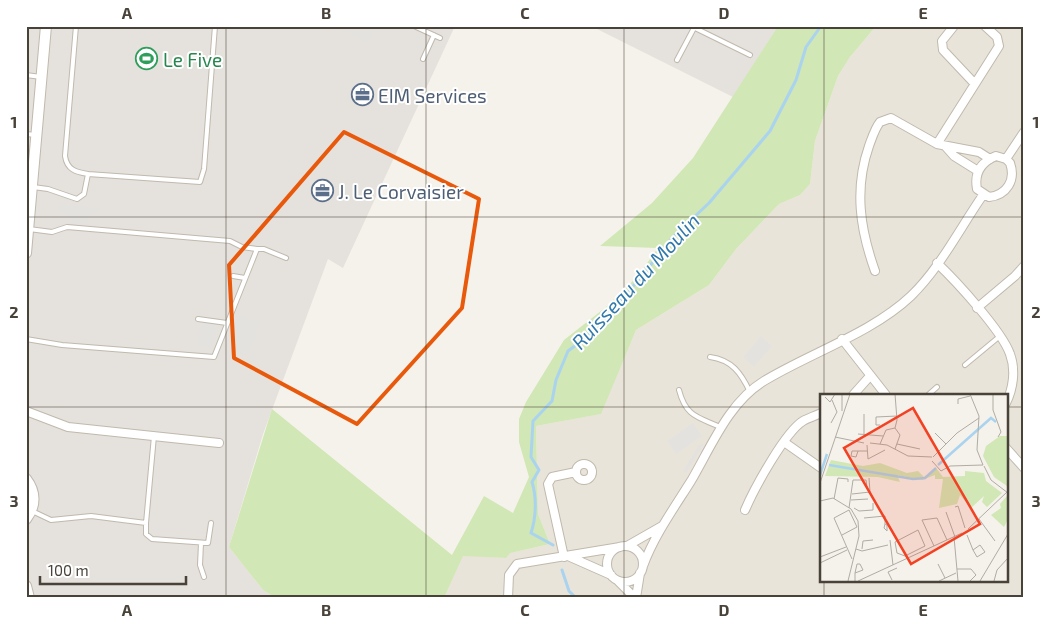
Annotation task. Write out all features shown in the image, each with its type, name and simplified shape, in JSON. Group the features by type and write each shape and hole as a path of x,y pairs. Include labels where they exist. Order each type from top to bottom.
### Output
{"street":[{"path":"26,253 31,135 42,77 46,26"},
{"path":"954,26 942,41 943,50 975,84"},
{"path":"937,144 999,46 997,37 985,26"},
{"path":"875,271 862,233 859,205 864,163 877,125 884,119 892,118 937,144 965,148 990,158"},
{"path":"1006,158 1024,132"},
{"path":"946,146 954,156 978,170"},
{"path":"996,156 1006,158 1010,163 1013,173 1009,186 996,196 989,197 983,195 977,189 978,170 990,158 996,156"},
{"path":"636,598 642,570 664,525 735,408 762,382 876,322 900,305 922,284 983,195"},
{"path":"937,263 1000,336 1010,354 1013,369 1011,390 1008,398"},
{"path":"977,308 1024,266"},
{"path":"842,339 885,394"},
{"path":"854,394 870,376"},
{"path":"26,411 68,427 218,443"},
{"path":"745,510 751,496 784,442 802,421 820,413"},
{"path":"784,442 820,467"},
{"path":"1008,450 1024,468"},
{"path":"566,556 548,484 552,477 576,472"},
{"path":"26,479 34,495 29,515"},
{"path":"636,598 608,570 608,558 624,546 664,525"},
{"path":"508,598 509,575 514,567 521,562 624,546 638,551 642,570"},
{"path":"566,556 614,577 632,580 642,570"},
{"path":"26,586 29,598"}],"lane":[{"path":"76,26 65,156 68,166 73,170 88,174 200,182 204,169 215,26"},
{"path":"414,26 440,38"},
{"path":"701,31 704,26"},
{"path":"677,60 693,27 750,55"},
{"path":"423,59 434,35"},
{"path":"26,75 42,77"},
{"path":"30,190 48,188 77,199 84,194 88,174"},
{"path":"28,229 52,232 66,227 230,241 242,247 264,249 286,258"},
{"path":"26,339 62,345 214,357 257,249"},
{"path":"233,276 245,278"},
{"path":"198,319 227,323"},
{"path":"966,365 1000,336"},
{"path":"710,357 730,363 740,373 750,392"},
{"path":"929,394 937,388"},
{"path":"679,390 681,399 692,415 722,428"},
{"path":"154,436 146,534 152,539 208,543 211,523"},
{"path":"29,515 52,520 91,516 146,523"},
{"path":"201,543 200,565 204,577"}],"highlighted area":[{"path":"344,132 479,199 462,308 357,424 234,358 229,265"}],"shaded area":[{"path":"26,26 455,26 343,268 328,259 263,434 229,547 263,590 276,598 26,598"},
{"path":"339,26 377,26 367,43"},
{"path":"591,26 778,26 733,97"},
{"path":"876,26 1024,26 1024,598 444,598 463,555 506,558 509,553 550,544 538,514 536,426 600,414 636,330 709,285 736,249 779,204 800,195 810,184 815,141 838,76 850,57"},
{"path":"61,203 98,209 97,216 90,216 89,223 67,221 67,214 60,214"},
{"path":"240,315 261,323 248,355 227,347"},
{"path":"200,322 219,324 212,347 198,346"},
{"path":"761,336 772,346 754,367 743,357"},
{"path":"693,423 702,436 676,454 667,441"},
{"path":"704,444 686,473 683,471 699,445"}],"green space":[{"path":"778,26 876,26 850,57 838,76 815,141 810,184 800,195 779,204 736,249 709,285 636,330 601,414 536,426 538,514 550,544 510,553 506,558 463,556 444,598 276,598 263,590 229,547 272,409 452,555 484,496 513,513 529,477 519,442 519,419 526,402 564,340 606,307 637,277 658,248 600,246 652,203 693,158"}],"waterway":[{"name":"Ruisseau du Moulin","path":"553,545 531,533 535,508 532,482 539,470 531,457 533,421 552,401 556,380 568,351 583,340 637,282 673,237 709,203 770,131 796,80 806,47 821,26"},
{"name":"Ruisseau du Moulin","path":"562,570 569,591 576,598"}],"place":[{"name":"Le Five","path":"147,59"},
{"name":"EIM Services","path":"362,95"},
{"name":"J. Le Corvaisier","path":"322,191"}]}
